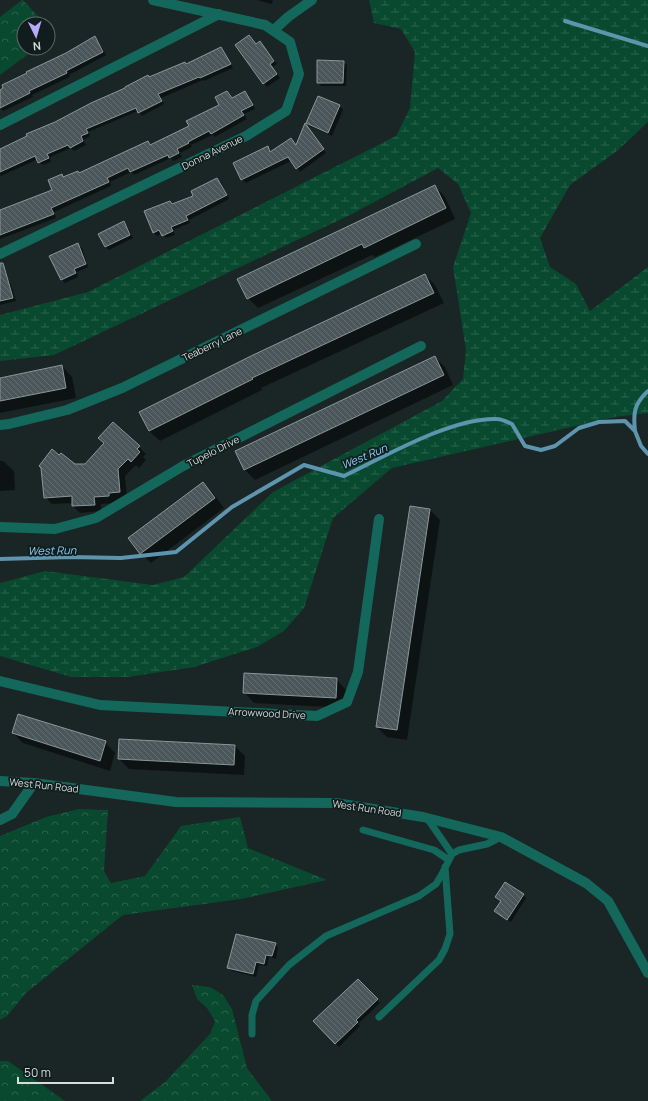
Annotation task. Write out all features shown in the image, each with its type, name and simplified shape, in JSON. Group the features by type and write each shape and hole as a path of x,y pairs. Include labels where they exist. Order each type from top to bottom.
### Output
{"street":[{"name":"Donna Avenue","path":"0,254 246,136 286,111 299,74 290,42 265,25 153,0"},
{"path":"274,30 288,17 312,0"},
{"path":"0,125 219,14"},
{"name":"Teaberry Lane","path":"0,425 67,410 122,388 416,244"},
{"name":"Tupelo Drive","path":"0,527 55,529 96,518 183,466 421,346"},
{"name":"Arrowwood Drive","path":"0,681 100,705 317,716 347,702 358,672 379,519"},
{"name":"West Run Road","path":"0,781 34,783 176,802 336,803 427,818 500,837 586,883 608,901 648,973"},
{"path":"0,820 12,814 34,783"}],"lane":[{"path":"427,818 450,857"},
{"path":"363,830 434,850 450,857"},
{"path":"252,1034 252,1015 256,1001 289,964 326,936 419,896 436,884 450,857 459,850 487,844 500,837"},
{"path":"379,1018 439,960 445,949 450,934 445,867"}],"green space":[{"path":"22,0 38,16 16,16 16,56 25,56 0,75 0,17"},
{"path":"369,0 648,0 648,122 617,151 570,185 540,238 550,267 576,284 590,311 648,267 648,413 615,417 392,468 333,518 304,608 284,631 257,647 194,667 128,677 71,677 0,656 0,583 45,571 153,585 184,577 273,492 442,401 463,379 466,350 453,267 471,213 458,184 438,168 350,215 54,355 0,361 0,315 88,292 396,136 410,108 415,52 401,29 374,23"},
{"path":"79,809 108,810 104,871 111,883 145,876 181,826 240,817 248,848 327,880 241,899 123,915 26,993 7,1016 0,1020 0,836 46,817"},
{"path":"192,985 210,987 223,995 232,1009 247,1068 272,1101 140,1101 165,1082 210,1034 215,1021 207,1008 197,999"},
{"path":"0,1061 8,1061 65,1101 0,1101"}],"building":[{"path":"249,35 256,44 260,41 274,61 270,64 277,74 263,84 235,45"},
{"path":"95,36 103,52 66,71 67,73 29,91 30,93 0,108 0,90 3,88 2,85 66,53"},
{"path":"221,47 231,64 158,94 162,101 138,113 136,108 86,129 88,133 81,136 83,141 70,148 68,145 47,154 49,158 38,163 35,156 0,172 0,149 27,136 26,134 55,122 91,103 125,88 148,75 149,77 185,62 186,64"},
{"path":"317,60 344,61 343,83 317,83"},
{"path":"227,91 232,98 245,91 253,105 241,111 244,115 211,134 209,131 177,149 179,153 169,158 168,155 130,172 128,168 107,178 109,182 51,208 54,214 0,235 0,210 52,190 48,180 62,174 63,177 78,171 79,173 148,141 150,145 189,126 186,121 219,105 215,97"},
{"path":"318,96 340,105 328,133 306,123"},
{"path":"305,123 324,149 296,169 288,157 241,180 233,163 268,146 270,152 291,138 296,145"},
{"path":"217,178 227,195 186,216 188,220 171,227 173,231 162,236 159,230 153,233 144,211 170,201 172,204 193,196 191,191"},
{"path":"435,185 446,208 364,248 362,244 247,299 237,279"},
{"path":"124,221 130,235 105,247 98,234"},
{"path":"78,243 86,264 74,269 76,273 61,280 49,256"},
{"path":"0,263 3,263 13,298 0,301"},
{"path":"425,274 434,293 252,378 253,379 149,431 139,412 251,356"},
{"path":"435,356 444,375 244,470 235,451"},
{"path":"62,365 66,388 0,401 0,378"},
{"path":"113,422 140,446 137,449 140,452 131,462 128,459 118,469 120,492 109,493 109,496 94,497 95,505 72,506 72,496 44,498 41,468 39,466 52,449 59,455 61,453 75,464 85,464 104,443 98,438"},
{"path":"203,482 215,498 140,554 128,538"},
{"path":"410,506 430,509 397,730 376,727"},
{"path":"244,673 337,678 336,698 243,693"},
{"path":"18,714 106,741 100,761 12,733"},
{"path":"119,739 235,745 234,765 118,759"},
{"path":"505,882 524,894 507,920 494,911 501,901 495,897"},
{"path":"236,934 276,943 272,956 266,955 264,964 256,962 253,974 227,968"},
{"path":"358,979 378,999 356,1020 358,1022 335,1044 313,1021"}],"waterway":[{"path":"565,21 648,46"},
{"path":"635,431 634,419 637,405 648,391"},
{"name":"West Run","path":"0,559 71,557 121,558 176,552 232,507 304,465 344,476 398,449 439,431 479,420 499,419 512,424 525,446 541,450 555,446 579,428 599,422 625,421 635,431 641,446 648,454"}]}
